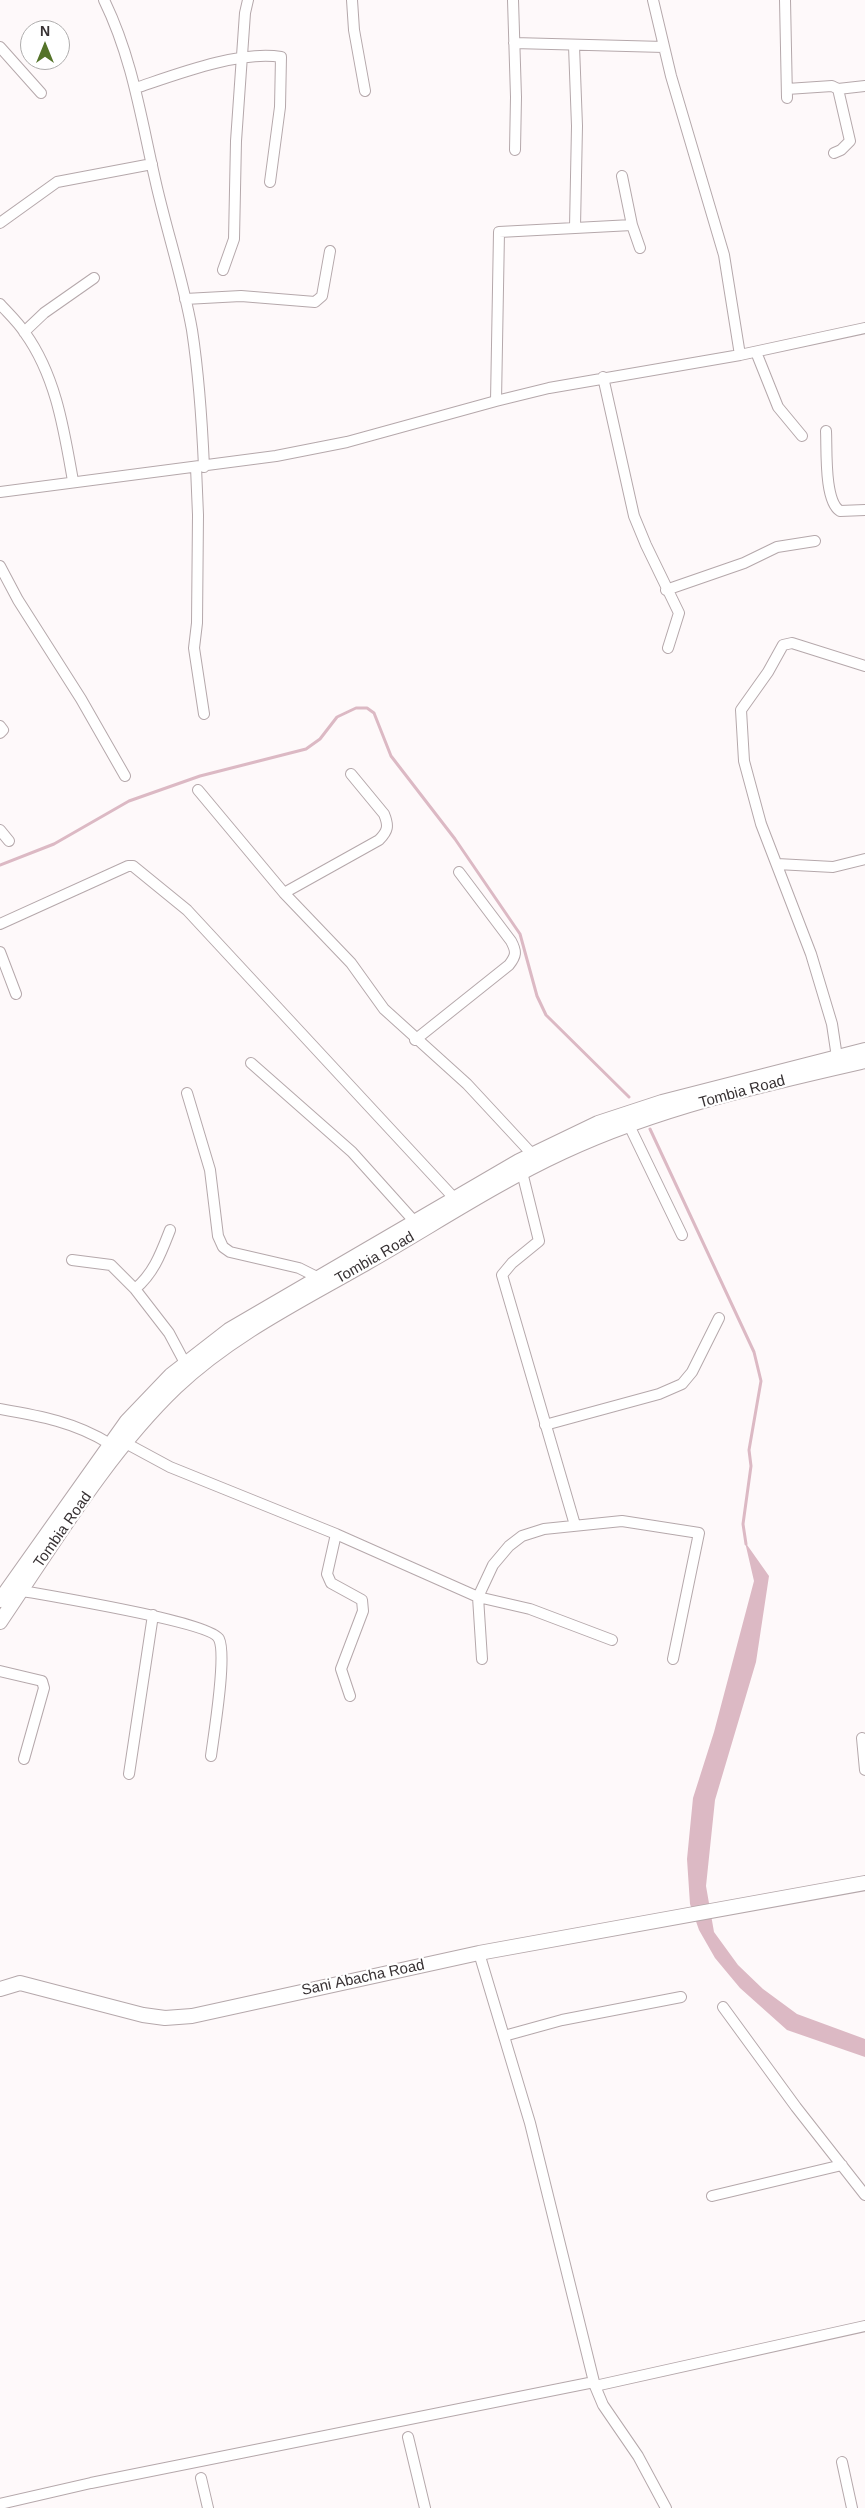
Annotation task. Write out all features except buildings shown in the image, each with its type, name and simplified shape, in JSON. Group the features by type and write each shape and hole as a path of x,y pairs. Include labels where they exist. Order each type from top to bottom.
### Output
{"main road":[{"name":"Tombia Road","path":"117,1441 226,1346 520,1167 532,1154 626,1119 667,1112 838,1062 865,1050"},
{"name":"Tombia Road","path":"838,1062 865,1061"},
{"name":"Tombia Road","path":"0,1622 15,1589 141,1405 185,1363 229,1330 414,1221 520,1167 561,1152 626,1119"},
{"name":"Tombia Road","path":"0,1600 15,1589"},
{"name":"Sani Abacha Road","path":"0,1989 20,1983 143,2015 165,2018 192,2016 479,1953 865,1883"}],"street":[{"path":"104,0 114,21 136,88 152,164 185,299 197,370 200,467 197,623 194,648 204,714"},
{"path":"223,270 234,239 236,141 245,12 248,0"},
{"path":"352,0 354,30 365,92"},
{"path":"513,0 515,150"},
{"path":"654,0 664,46 724,255 740,355"},
{"path":"785,0 787,94 832,86 838,88 865,86"},
{"path":"514,43 574,46 664,46"},
{"path":"574,46 577,126 575,227"},
{"path":"0,47 40,93"},
{"path":"136,88 181,72 242,59 282,57 279,116 270,182"},
{"path":"834,153 850,142 842,94 838,88"},
{"path":"0,223 57,182 152,164"},
{"path":"622,176 632,225 640,248"},
{"path":"496,400 498,232 632,225"},
{"path":"185,299 241,296 315,302 322,296 330,251"},
{"path":"24,332 44,313 94,278"},
{"path":"2,309 24,332 45,367 54,391 73,481"},
{"path":"0,492 276,456 348,442 496,400 603,377 756,352 865,328"},
{"path":"756,352 778,406 802,436"},
{"path":"603,377 634,516 666,590 679,613 668,648"},
{"path":"826,431 828,483 832,502 840,510 865,510"},
{"path":"666,590 744,563 777,547 815,541"},
{"path":"0,566 18,600 81,699 125,776"},
{"path":"838,1062 832,1024 811,954 750,787 742,745 741,710 768,672 783,645 792,643 865,666"},
{"path":"0,726 3,730 0,733"},
{"path":"284,893 379,840 387,832 388,822 384,814 351,774"},
{"path":"198,790 284,893 351,963 384,1009 415,1040 467,1084 532,1154"},
{"path":"0,830 9,841"},
{"path":"777,864 833,867 865,860"},
{"path":"0,924 128,866 133,866 186,910 455,1199"},
{"path":"415,1040 509,965 515,957 516,951 511,941 459,872"},
{"path":"0,952 16,994"},
{"path":"251,1063 352,1152 414,1221"},
{"path":"187,1093 210,1170 218,1236 223,1247 230,1252 299,1268 317,1277"},
{"path":"626,1119 682,1235"},
{"path":"520,1167 539,1241 512,1263 502,1275 575,1525"},
{"path":"135,1289 149,1278 161,1255 170,1230"},
{"path":"72,1260 111,1266 135,1289 169,1333 185,1363"},
{"path":"545,1426 659,1394 682,1384 692,1372 719,1318"},
{"path":"0,1409 59,1420 117,1441 170,1466 336,1534 478,1597 530,1610 612,1640"},
{"path":"482,1658 478,1597 493,1564 515,1541 522,1536 544,1529 622,1521 699,1533 673,1659"},
{"path":"336,1534 327,1574 331,1584 362,1600 363,1611 341,1668 350,1696"},
{"path":"15,1589 153,1616 207,1630 218,1636 221,1645 220,1676 211,1756"},
{"path":"130,1774 153,1616"},
{"path":"0,1671 42,1681 44,1688 24,1759"},
{"path":"862,1738 865,1770"},
{"path":"479,1953 530,2123 594,2384 603,2405 638,2456 666,2508"},
{"path":"504,2036 562,2020 681,1997"},
{"path":"723,2006 796,2107 865,2194"},
{"path":"712,2196 842,2165"},
{"path":"0,2504 91,2483 594,2384 865,2326"},
{"path":"408,2437 425,2508"},
{"path":"842,2462 852,2508"},
{"path":"201,2478 208,2508"}],"shaded area":[{"path":"745,1542 769,1576 756,1662 715,1800 706,1886 714,1932 738,1965 763,1989 797,2014 865,2039 865,2057 787,2030 740,1988 715,1958 699,1930 690,1904 687,1859 693,1798 714,1732 754,1581"}],"waterway":[{"path":"0,865 54,844 129,801 200,776 306,749 320,739 337,717 356,708 367,708 374,713 391,756 455,839 520,934 537,996 546,1015 629,1097"},
{"path":"650,1129 754,1352 761,1381 749,1450 751,1466 743,1524 746,1544"}]}
